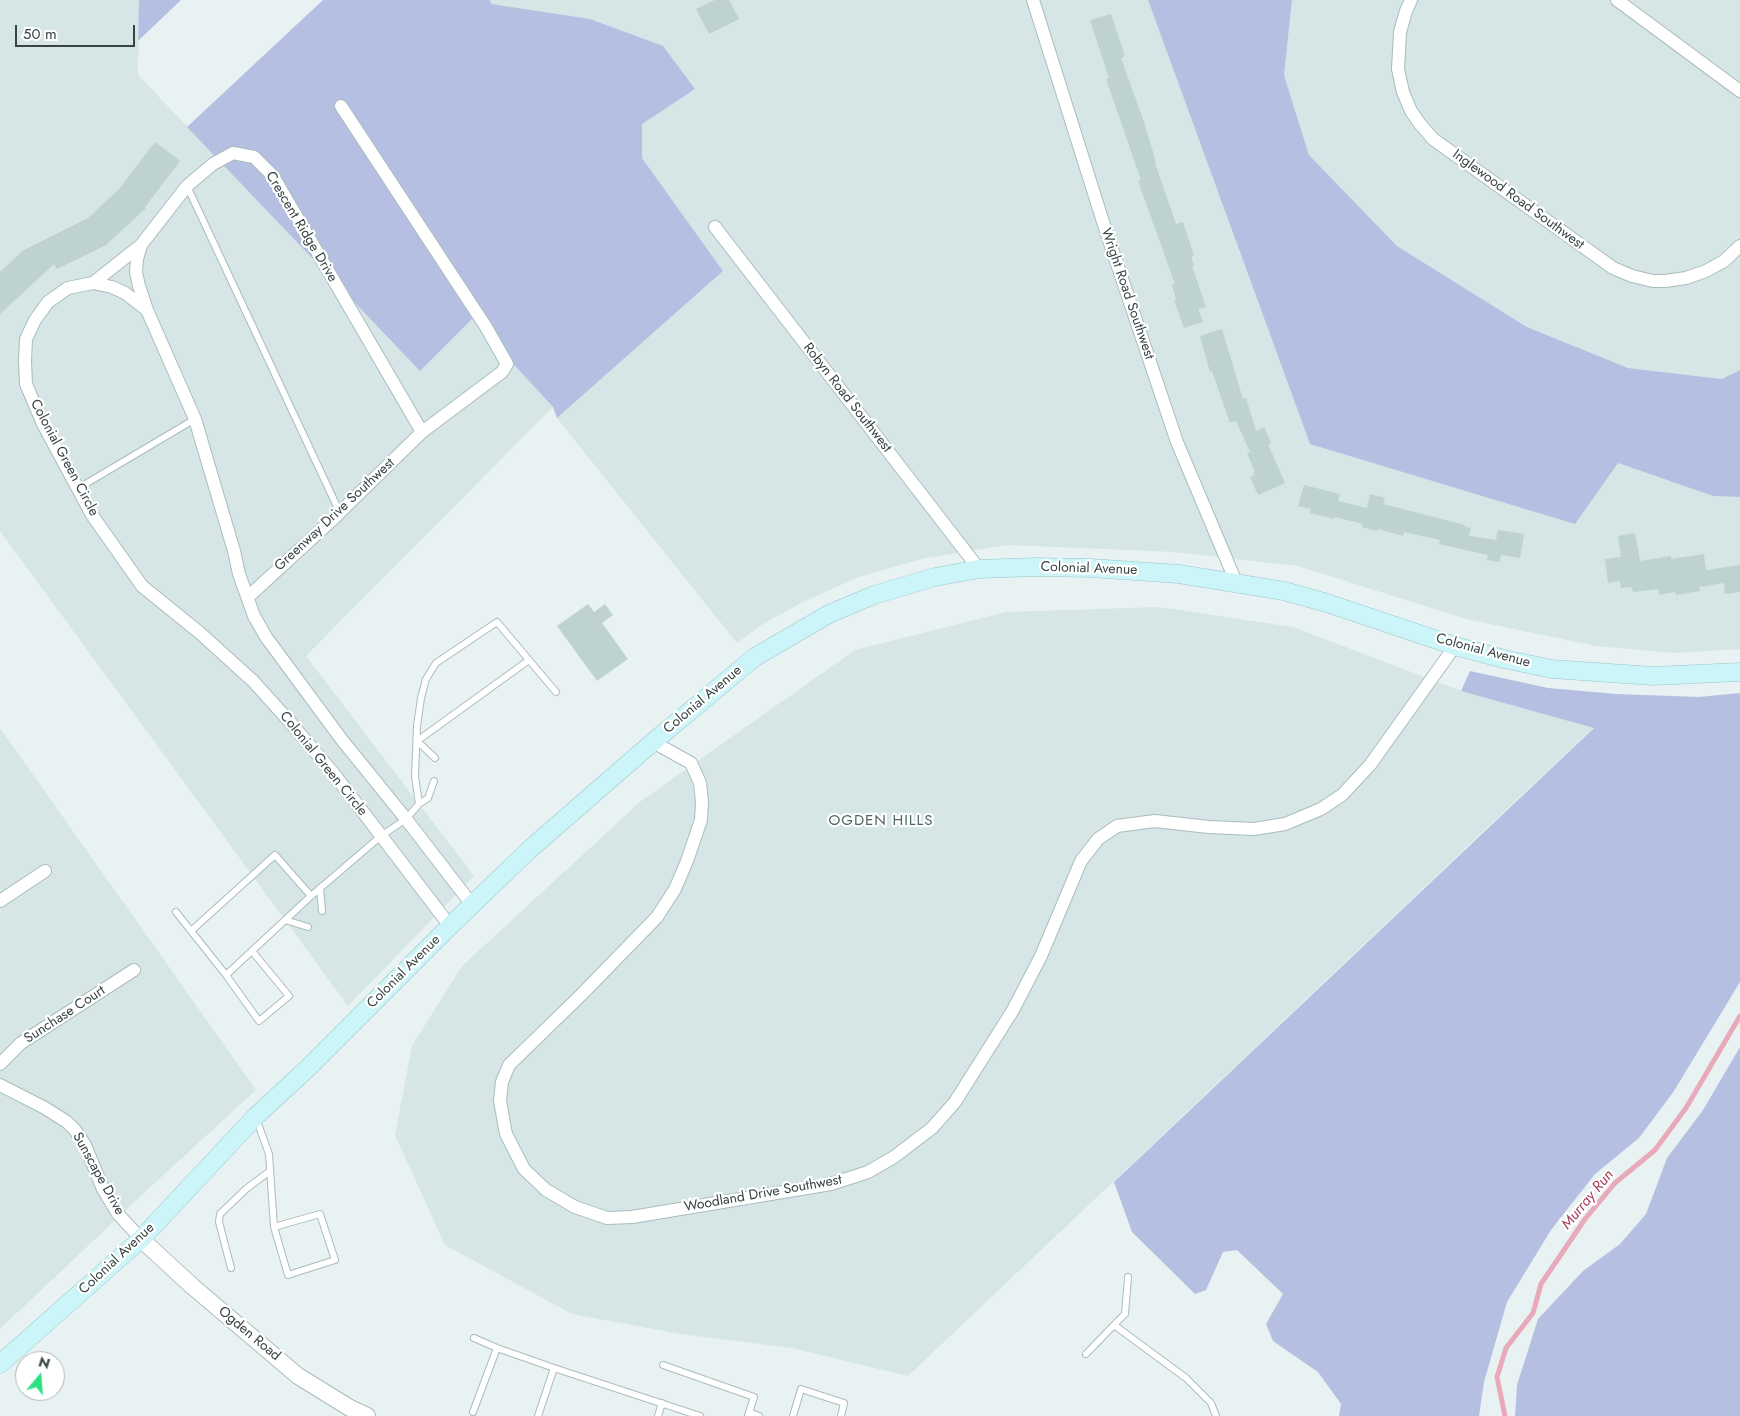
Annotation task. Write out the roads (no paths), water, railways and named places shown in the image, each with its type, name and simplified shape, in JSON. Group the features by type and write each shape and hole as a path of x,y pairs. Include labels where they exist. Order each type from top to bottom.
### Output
{"main road":[{"name":"Colonial Avenue","path":"0,1364 141,1239 256,1116 308,1068 530,849 653,742 755,657 829,614 874,596 935,577 979,568 1091,568 1179,574 1284,591 1327,603 1455,646 1552,669 1623,675 1678,676 1740,672"}],"street":[{"name":"Wright Road Southwest","path":"1033,0 1104,225 1177,442 1236,582"},
{"name":"Inglewood Road Southwest","path":"1412,0 1406,11 1400,32 1398,69 1403,92 1411,111 1433,139 1613,268 1632,276 1653,281 1686,278 1706,271 1724,261 1740,246"},
{"path":"1617,0 1740,90"},
{"name":"Greenway Drive Southwest","path":"248,597 340,513 422,432 502,372 508,364 486,327 341,106"},
{"name":"Crescent Ridge Drive","path":"93,283 141,245 188,186 213,164 233,153 254,157 273,176 422,432"},
{"name":"Robyn Road Southwest","path":"715,227 979,568"},
{"path":"141,245 136,272 139,286 195,419 239,574 254,616 266,637 342,740 473,906"},
{"name":"Colonial Green Circle","path":"148,310 125,293 112,287 93,283 68,288 48,302 35,320 26,339 24,361 26,384 43,424 92,514 142,586 200,633 253,681 334,774 450,926"},
{"name":"Woodland Drive Southwest","path":"653,742 691,763 700,783 701,820 688,861 675,889 657,917 581,996 509,1065 502,1082 500,1101 506,1134 524,1169 546,1190 575,1207 607,1218 632,1216 831,1184 868,1172 894,1157 932,1128 960,1094 1013,1010 1041,956 1081,861 1098,839 1117,826 1155,821 1209,827 1254,829 1285,824 1321,809 1342,795 1370,765 1434,678 1455,646"},
{"path":"0,901 45,871"},
{"name":"Sunchase Court","path":"0,1064 21,1044 134,970"},
{"name":"Sunscape Drive","path":"0,1085 45,1108 67,1122 75,1130 85,1146 103,1189 118,1214 141,1239"},
{"name":"Ogden Road","path":"141,1239 192,1286 298,1376 350,1408 367,1416"}],"lane":[{"path":"188,186 340,513"},
{"path":"77,489 195,419"},
{"path":"420,804 415,776 421,698 426,679 436,663 497,622 556,692"},
{"path":"417,741 529,660"},
{"path":"417,741 435,758"},
{"path":"226,975 320,888 381,836 406,819 428,798 434,781"},
{"path":"191,931 275,855 311,896"},
{"path":"320,888 322,911"},
{"path":"176,912 226,975 259,1022 289,996 252,951"},
{"path":"285,920 308,927"},
{"path":"256,1116 269,1154 274,1227 288,1275 336,1260 320,1214 274,1227"},
{"path":"231,1268 219,1222 220,1214 246,1189 270,1171"},
{"path":"1086,1354 1125,1314 1128,1276"},
{"path":"1114,1325 1186,1378 1211,1403 1216,1416"},
{"path":"474,1338 554,1368 700,1416"},
{"path":"473,1412 497,1348"},
{"path":"663,1365 754,1398 748,1414 759,1416"},
{"path":"538,1416 554,1368"},
{"path":"793,1416 801,1390 844,1403 841,1416"},
{"path":"658,1416 662,1404"}],"waterway":[{"name":"Murray Run","path":"1505,1416 1497,1377 1506,1348 1533,1313 1541,1284 1585,1219 1615,1183 1655,1150 1686,1108 1740,1016"}],"district":[{"name":"OGDEN HILLS","path":"881,821"}]}
